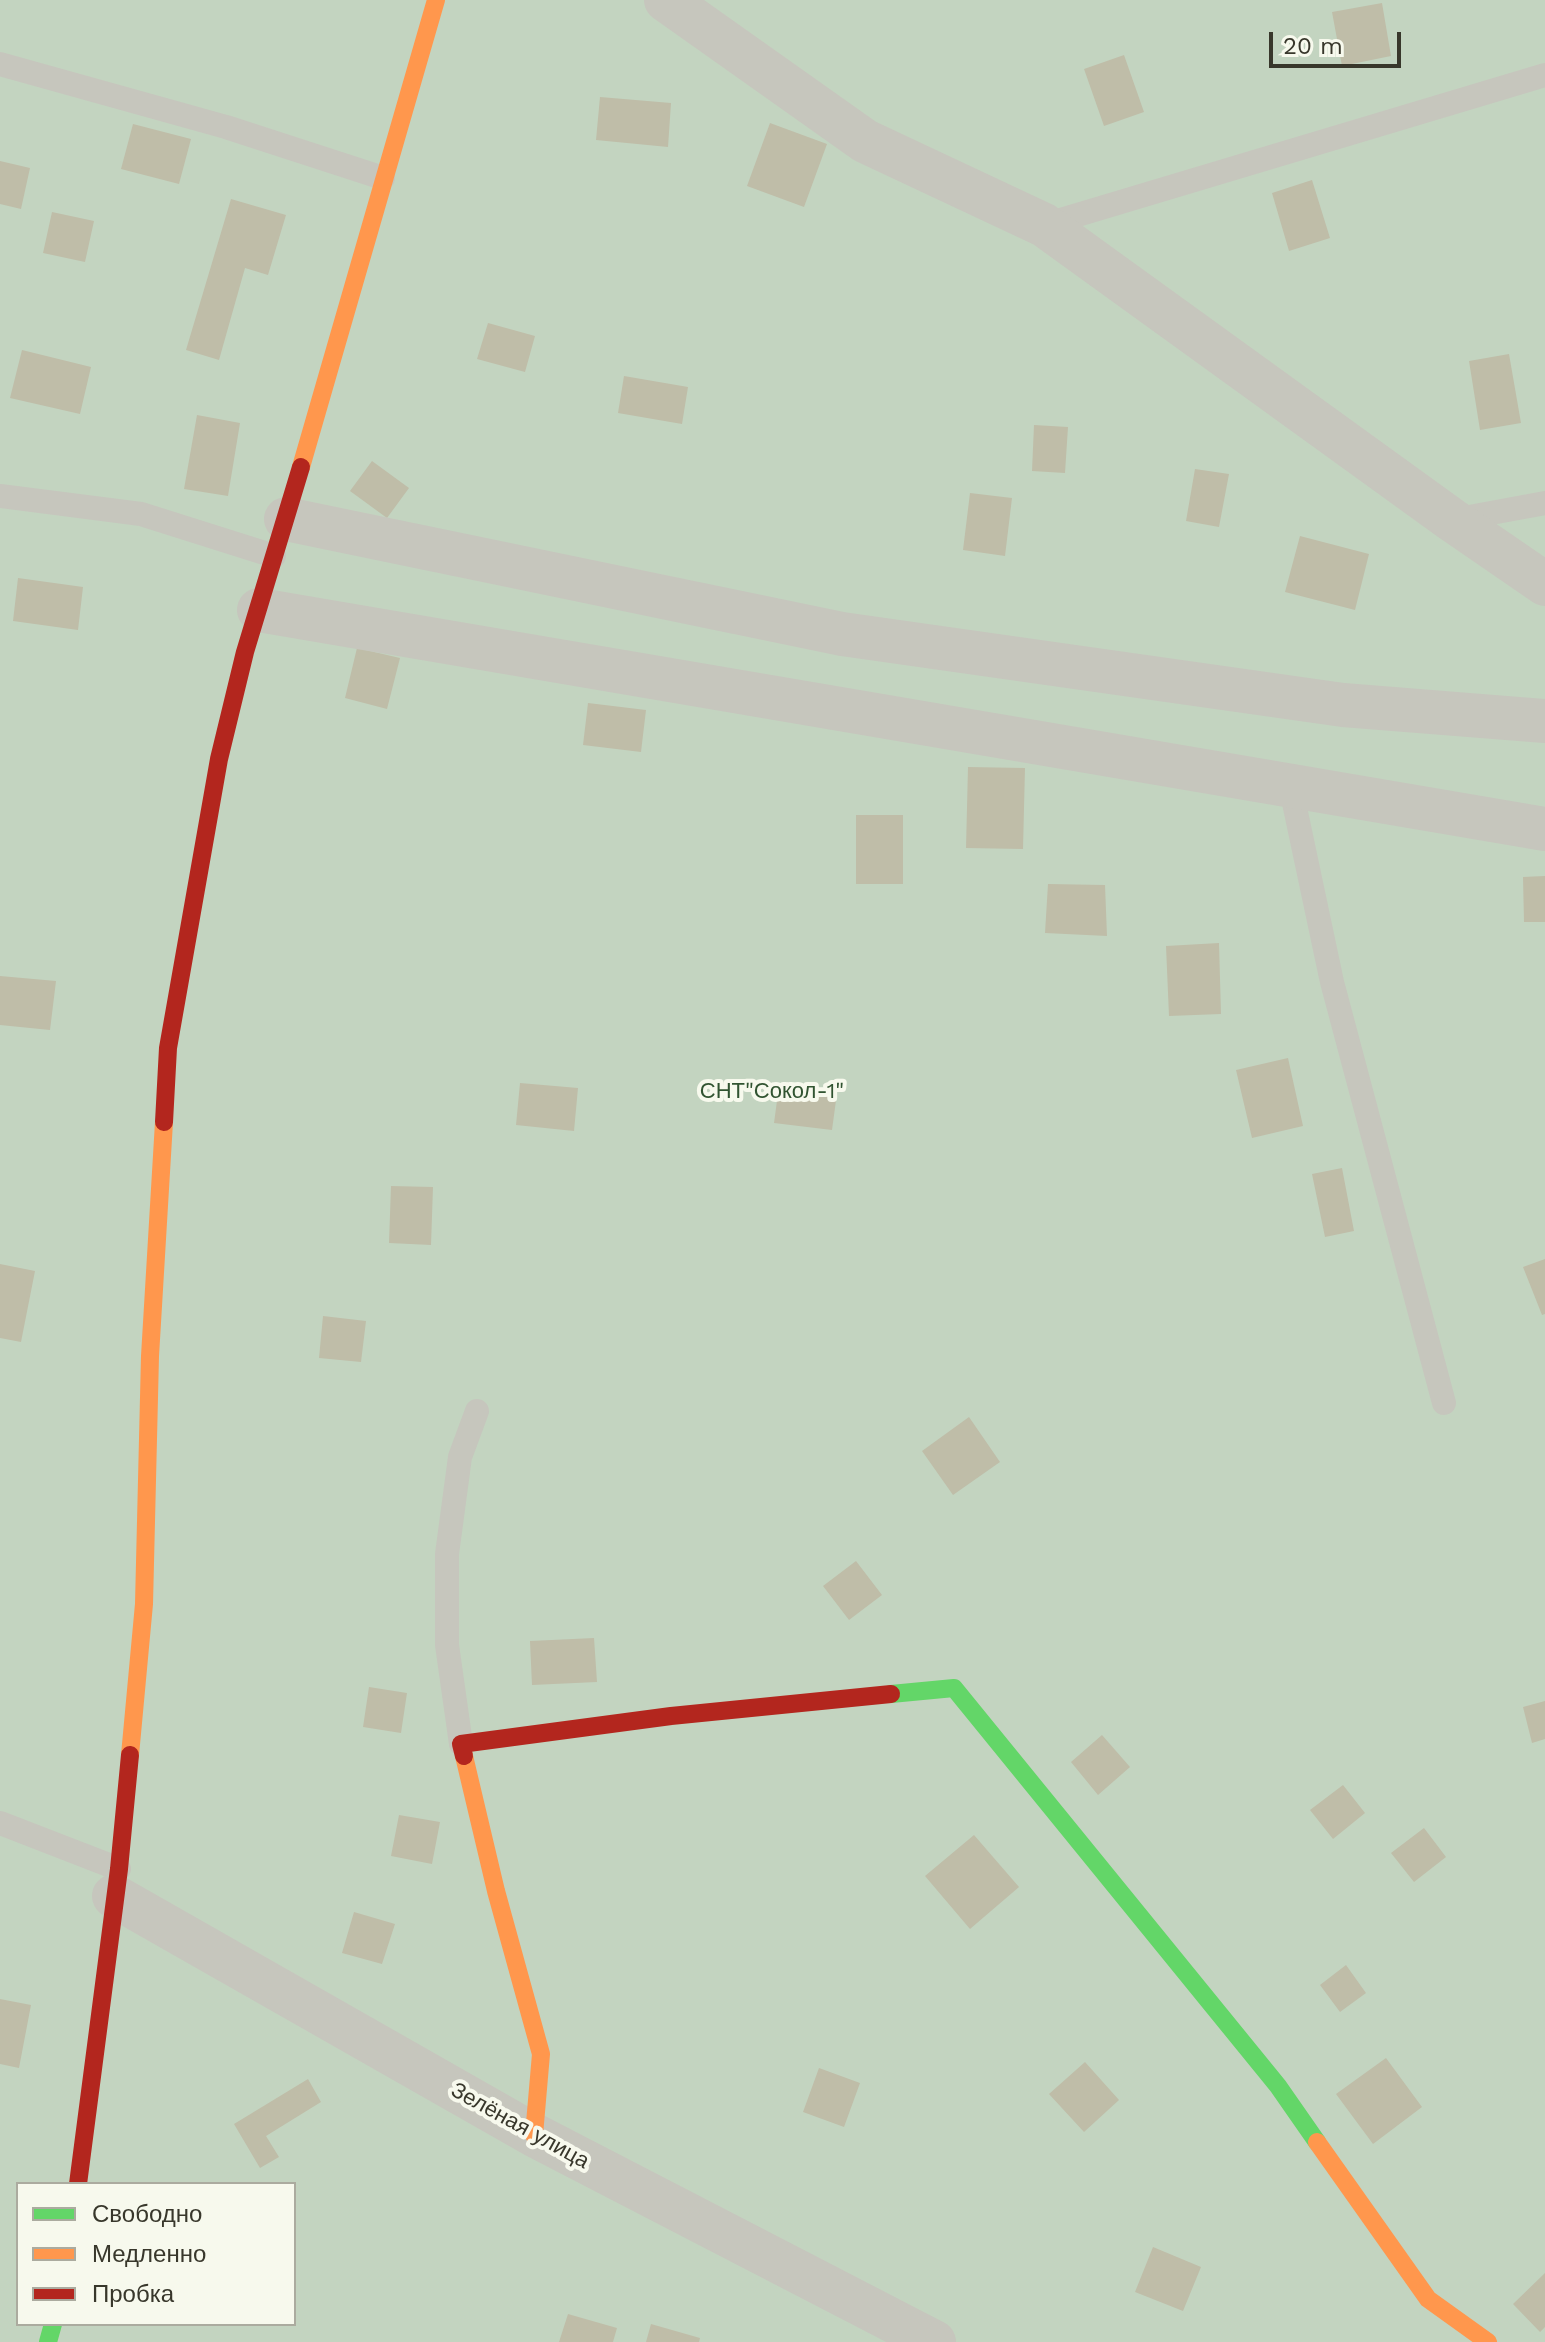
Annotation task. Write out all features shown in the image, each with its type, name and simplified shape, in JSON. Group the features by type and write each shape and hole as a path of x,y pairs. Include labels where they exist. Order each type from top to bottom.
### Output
{"street":[{"path":"78,2182 116,1883 144,1604 150,1356 168,1048 219,759 245,652 436,0"},
{"path":"666,0 865,141 1044,225 1545,584"},
{"path":"280,538 842,634 1343,705 1545,721"},
{"path":"259,610 1545,829"},
{"path":"534,2135 541,2054 496,1891 461,1744 671,1716 954,1688 1278,2086 1428,2299 1488,2342"},
{"name":"Зелёная улица","path":"116,1883 534,2135 934,2342"}],"lane":[{"path":"0,64 226,127 383,178"},
{"path":"1044,225 1545,75"},
{"path":"0,496 141,514 280,538"},
{"path":"1452,520 1545,503"},
{"path":"1290,784 1332,982 1444,1403"},
{"path":"461,1744 447,1645 447,1554 460,1457 477,1411"},
{"path":"0,1823 116,1883"}],"green space":[{"name":"СНТ\"Сокол-1\"","path":"0,0 1545,0 1545,2342 0,2342"}],"building":[{"path":"1382,3 1391,56 1342,66 1332,12"},
{"path":"1124,55 1144,112 1104,126 1084,69"},
{"path":"600,97 671,103 668,147 596,140"},
{"path":"770,123 827,144 804,207 747,186"},
{"path":"133,124 191,139 179,184 121,169"},
{"path":"0,161 30,168 21,209 0,204"},
{"path":"1312,180 1330,238 1289,251 1272,193"},
{"path":"231,199 286,215 268,275 245,268 219,360 186,350"},
{"path":"52,212 94,221 85,262 43,253"},
{"path":"488,323 535,336 525,372 477,359"},
{"path":"22,350 91,367 80,414 10,398"},
{"path":"1509,354 1521,423 1480,430 1469,361"},
{"path":"624,376 688,387 682,424 618,413"},
{"path":"197,415 240,423 228,496 184,489"},
{"path":"1034,425 1068,427 1065,473 1032,471"},
{"path":"372,461 409,488 387,518 350,491"},
{"path":"1195,469 1229,474 1219,527 1186,521"},
{"path":"970,493 1012,498 1005,556 963,550"},
{"path":"1300,536 1369,554 1355,610 1285,592"},
{"path":"18,578 83,587 78,630 13,621"},
{"path":"357,648 400,658 387,709 345,698"},
{"path":"588,703 646,710 641,752 583,745"},
{"path":"968,767 1025,768 1023,849 966,848"},
{"path":"856,815 903,815 903,884 856,884"},
{"path":"1545,876 1545,922 1524,922 1523,877"},
{"path":"1048,884 1105,885 1107,936 1045,933"},
{"path":"1219,943 1221,1014 1169,1016 1166,946"},
{"path":"0,976 56,981 50,1030 0,1025"},
{"path":"1288,1058 1303,1126 1252,1138 1236,1070"},
{"path":"520,1083 578,1088 574,1131 516,1125"},
{"path":"779,1086 837,1093 832,1130 774,1123"},
{"path":"1342,1168 1354,1231 1325,1237 1312,1174"},
{"path":"391,1186 433,1187 431,1245 389,1243"},
{"path":"1545,1259 1545,1314 1542,1315 1523,1267"},
{"path":"0,1264 35,1271 21,1342 0,1338"},
{"path":"323,1316 366,1321 361,1362 319,1358"},
{"path":"969,1417 1000,1462 953,1495 922,1451"},
{"path":"856,1561 882,1595 849,1620 823,1586"},
{"path":"594,1638 597,1682 532,1685 530,1641"},
{"path":"369,1687 407,1693 401,1733 363,1727"},
{"path":"1545,1701 1545,1739 1532,1743 1523,1707"},
{"path":"1102,1735 1130,1767 1098,1795 1071,1762"},
{"path":"1343,1785 1365,1813 1333,1839 1310,1810"},
{"path":"399,1815 440,1822 432,1864 391,1856"},
{"path":"1424,1828 1446,1857 1414,1882 1391,1853"},
{"path":"974,1835 1019,1887 970,1929 925,1876"},
{"path":"354,1912 395,1924 382,1964 342,1953"},
{"path":"1346,1965 1366,1993 1340,2012 1320,1985"},
{"path":"0,1999 31,2005 19,2068 0,2064"},
{"path":"1386,2058 1422,2107 1373,2144 1336,2094"},
{"path":"1085,2062 1119,2100 1084,2132 1049,2094"},
{"path":"819,2068 860,2083 844,2127 803,2112"},
{"path":"308,2079 321,2102 266,2136 279,2157 260,2168 234,2124"},
{"path":"1153,2247 1201,2267 1183,2311 1135,2292"},
{"path":"1545,2273 1545,2327 1540,2332 1513,2304"},
{"path":"568,2314 617,2328 613,2342 559,2342"},
{"path":"651,2324 700,2338 699,2342 646,2342"}],"traffic: fast":[{"path":"891,1694 954,1688 1278,2086 1317,2142"},
{"path":"48,2342 52,2326"}],"traffic: slow":[{"path":"301,467 436,0"},
{"path":"130,1755 144,1604 150,1356 164,1122"},
{"path":"464,1756 496,1891 541,2054 534,2135"},
{"path":"1317,2142 1428,2299 1488,2342"}],"traffic: jam":[{"path":"164,1122 168,1048 219,759 245,652 301,467"},
{"path":"464,1756 461,1744 671,1716 891,1694"},
{"path":"78,2182 119,1869 130,1755"}]}
